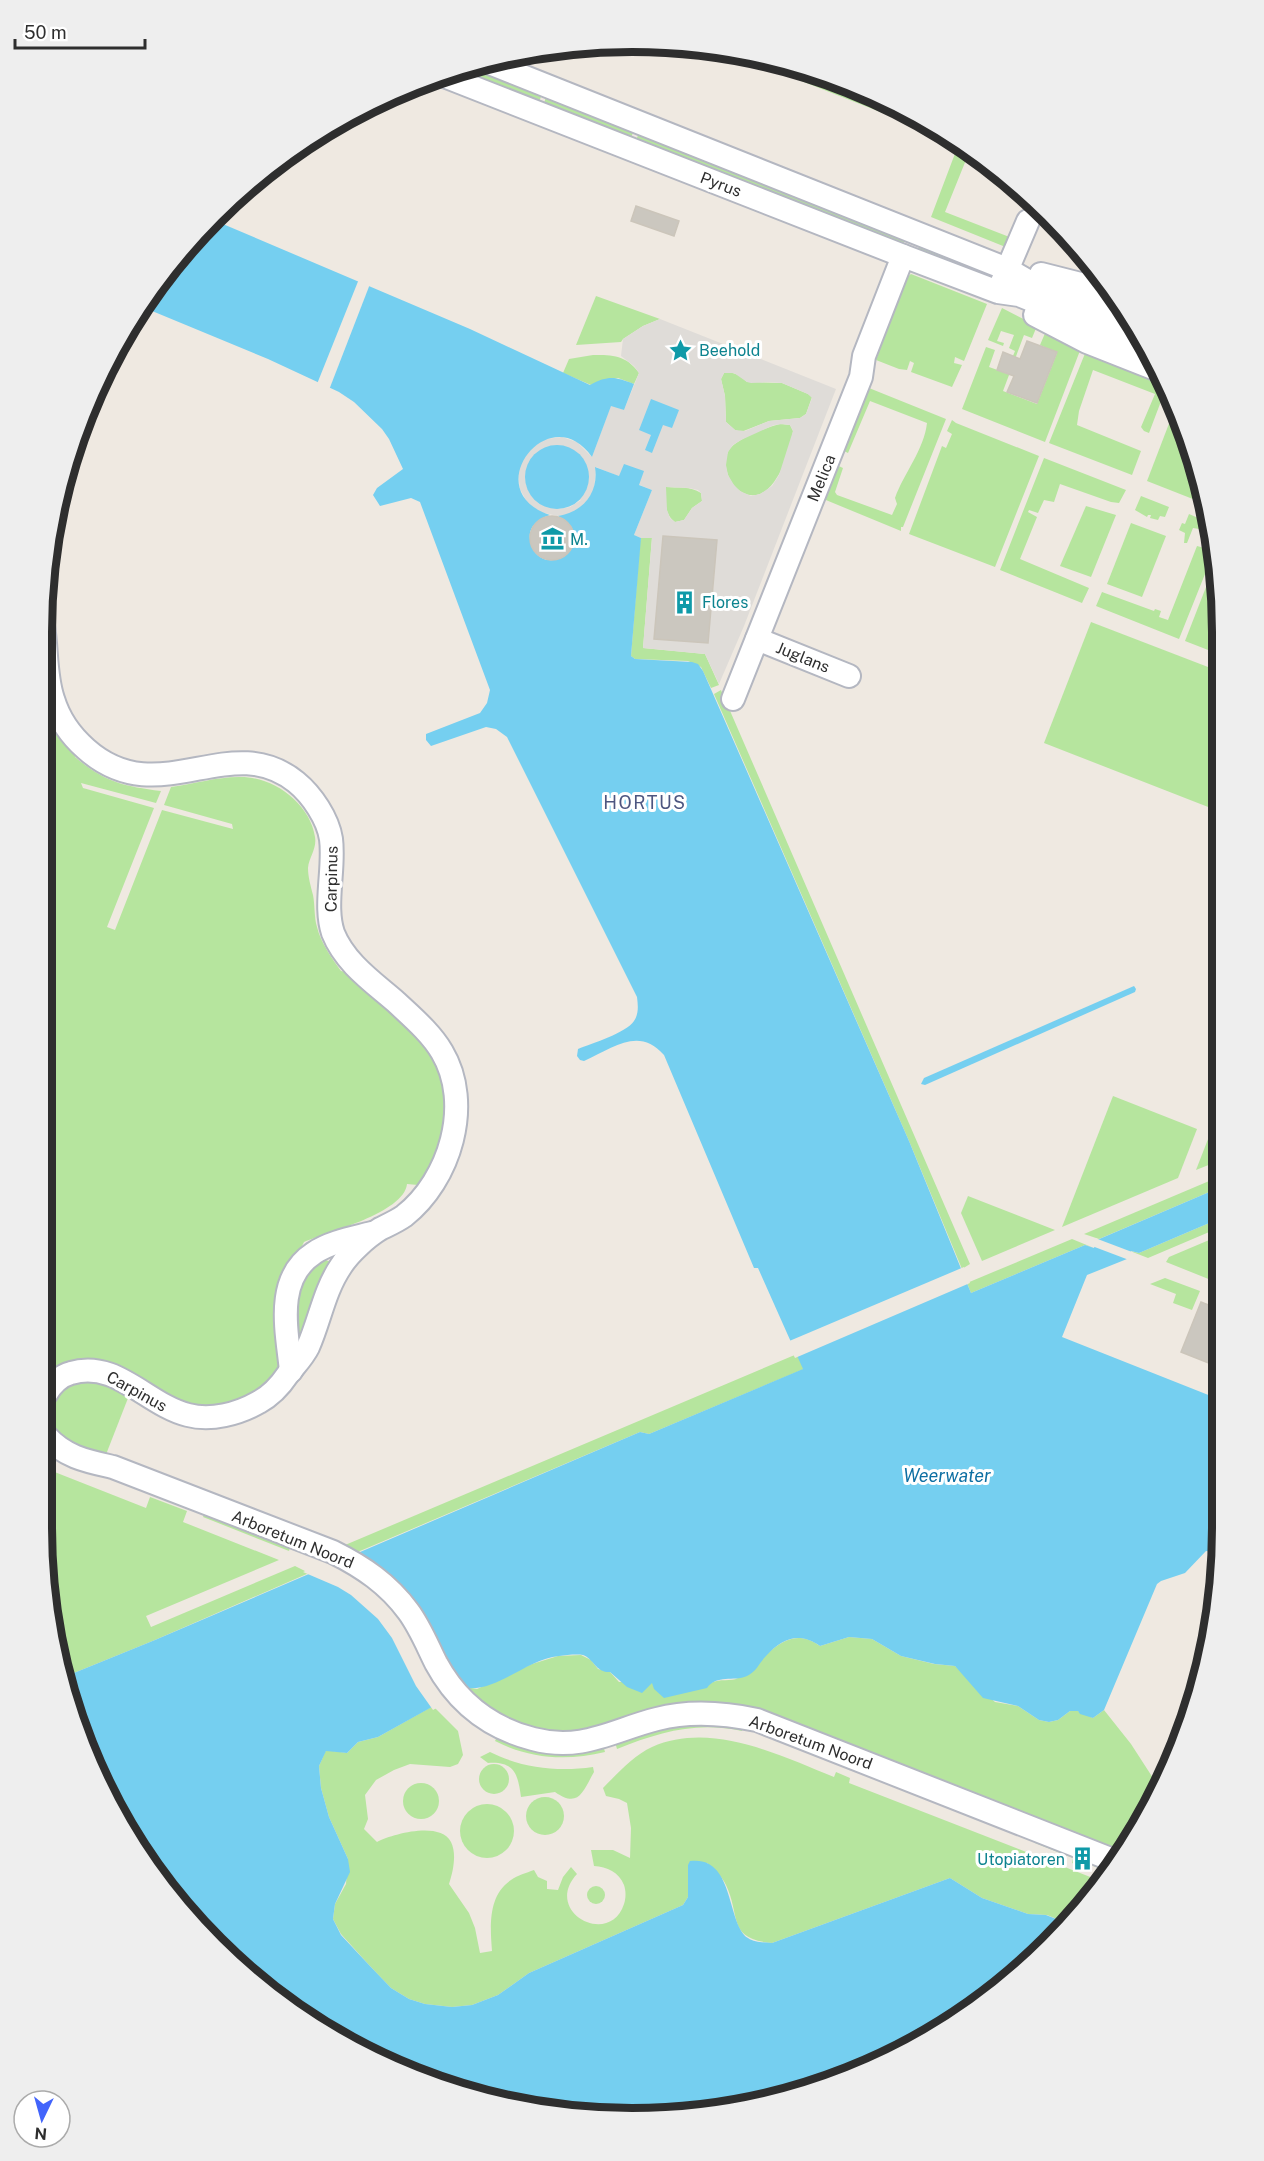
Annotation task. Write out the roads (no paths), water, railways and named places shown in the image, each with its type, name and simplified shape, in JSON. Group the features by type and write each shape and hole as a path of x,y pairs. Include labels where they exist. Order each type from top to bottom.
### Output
{"street":[{"name":"Pyrus","path":"502,68 1007,269 1026,280 1118,316"},
{"name":"Pyrus","path":"455,80 903,256 998,292 1019,295 1133,340"},
{"path":"998,292 1028,221"},
{"name":"Melica","path":"733,699 861,377 864,356 903,256"},
{"name":"Pyrus","path":"1007,269 1027,270 1099,289"},
{"name":"Pyrus","path":"998,292 1015,304 1071,334 1146,365"},
{"name":"Juglans","path":"757,639 849,676"},
{"name":"Carpinus","path":"52,698 61,719 71,734 95,757 128,773 152,776 224,764 253,763 279,772 297,782 319,809 331,837 330,917 333,932 340,946 357,969 399,1005 434,1041 448,1066 454,1091 454,1132 439,1174 429,1189 403,1217 376,1232 315,1251 295,1272 290,1282 286,1308 291,1371"},
{"name":"Carpinus","path":"52,1386 67,1374 91,1370 115,1376 171,1410 190,1416 218,1417 259,1402 275,1391 310,1343 327,1293 343,1262 376,1232"},
{"name":"Arboretum Noord","path":"52,1442 65,1453 113,1467 333,1552 355,1563 376,1577 395,1595 416,1623 452,1689 490,1722 519,1735 555,1743 590,1740 657,1719 691,1714 724,1713 757,1720 1109,1858"}],"water":[{"name":"Weerwater","path":"221,223 470,329 590,385 612,378 634,384 624,410 611,406 592,457 575,441 557,437 541,442 528,454 520,470 519,487 529,503 550,515 540,519 531,529 532,546 542,558 551,560 560,558 568,552 573,544 574,535 569,525 558,516 575,510 587,500 594,485 595,467 619,476 624,464 644,471 639,485 652,490 634,535 641,538 631,656 635,659 692,662 698,664 703,671 909,1141 971,1293 1085,1245 1094,1248 1097,1240 1212,1191 1212,1222 1139,1253 1131,1251 1127,1259 1087,1275 1062,1337 1212,1396 1211,1552 1206,1551 1185,1573 1157,1584 1104,1710 1093,1718 1080,1714 1078,1711 1070,1711 1058,1720 1049,1722 1039,1720 1018,1706 983,1698 955,1666 901,1656 872,1639 849,1637 820,1646 799,1638 779,1644 747,1676 716,1681 707,1688 664,1698 654,1689 652,1683 642,1693 627,1687 610,1672 601,1670 583,1655 547,1658 489,1685 466,1688 378,1737 358,1742 347,1753 326,1751 319,1766 321,1788 329,1817 348,1859 350,1872 335,1904 333,1919 341,1935 391,1988 409,1999 425,2004 452,2007 472,2005 498,1995 529,1973 683,1905 688,1897 690,1861 705,1862 715,1868 728,1892 741,1930 748,1938 757,1942 772,1943 950,1878 982,1898 1028,1914 1046,1915 1059,1920 1014,1965 954,2011 888,2049 818,2078 782,2089 708,2104 632,2108 594,2107 556,2104 482,2089 446,2078 376,2049 342,2031 279,1989 222,1939 196,1911 172,1882 130,1819 112,1785 83,1715 71,1674 640,1432 649,1434 803,1369 758,1268 754,1268 664,1055 655,1046 635,1041 615,1046 584,1061 577,1056 578,1049 609,1037 630,1025 637,1015 637,997 507,737 496,729 486,727 431,746 426,740 426,734 480,713 487,703 490,690 420,502 411,498 380,506 373,495 377,488 403,469 389,439 354,402 339,392 268,359 150,310 172,279"},
{"path":"651,399 679,410 672,428 663,425 652,453 645,450 651,435 639,430"},
{"path":"551,445 563,445 580,454 587,465 589,477 587,489 580,500 563,509 551,509 539,504 530,495 525,483 525,471 530,459 539,450"},
{"path":"1134,986 1135,992 925,1085 921,1084 924,1078"}],"place":[{"name":"Beehold","path":"681,350"},
{"name":"M.","path":"552,539"},
{"name":"Flores","path":"684,602"},
{"name":"Utopiatoren","path":"1083,1859"}],"district":[{"name":"HORTUS","path":"645,803"}]}
